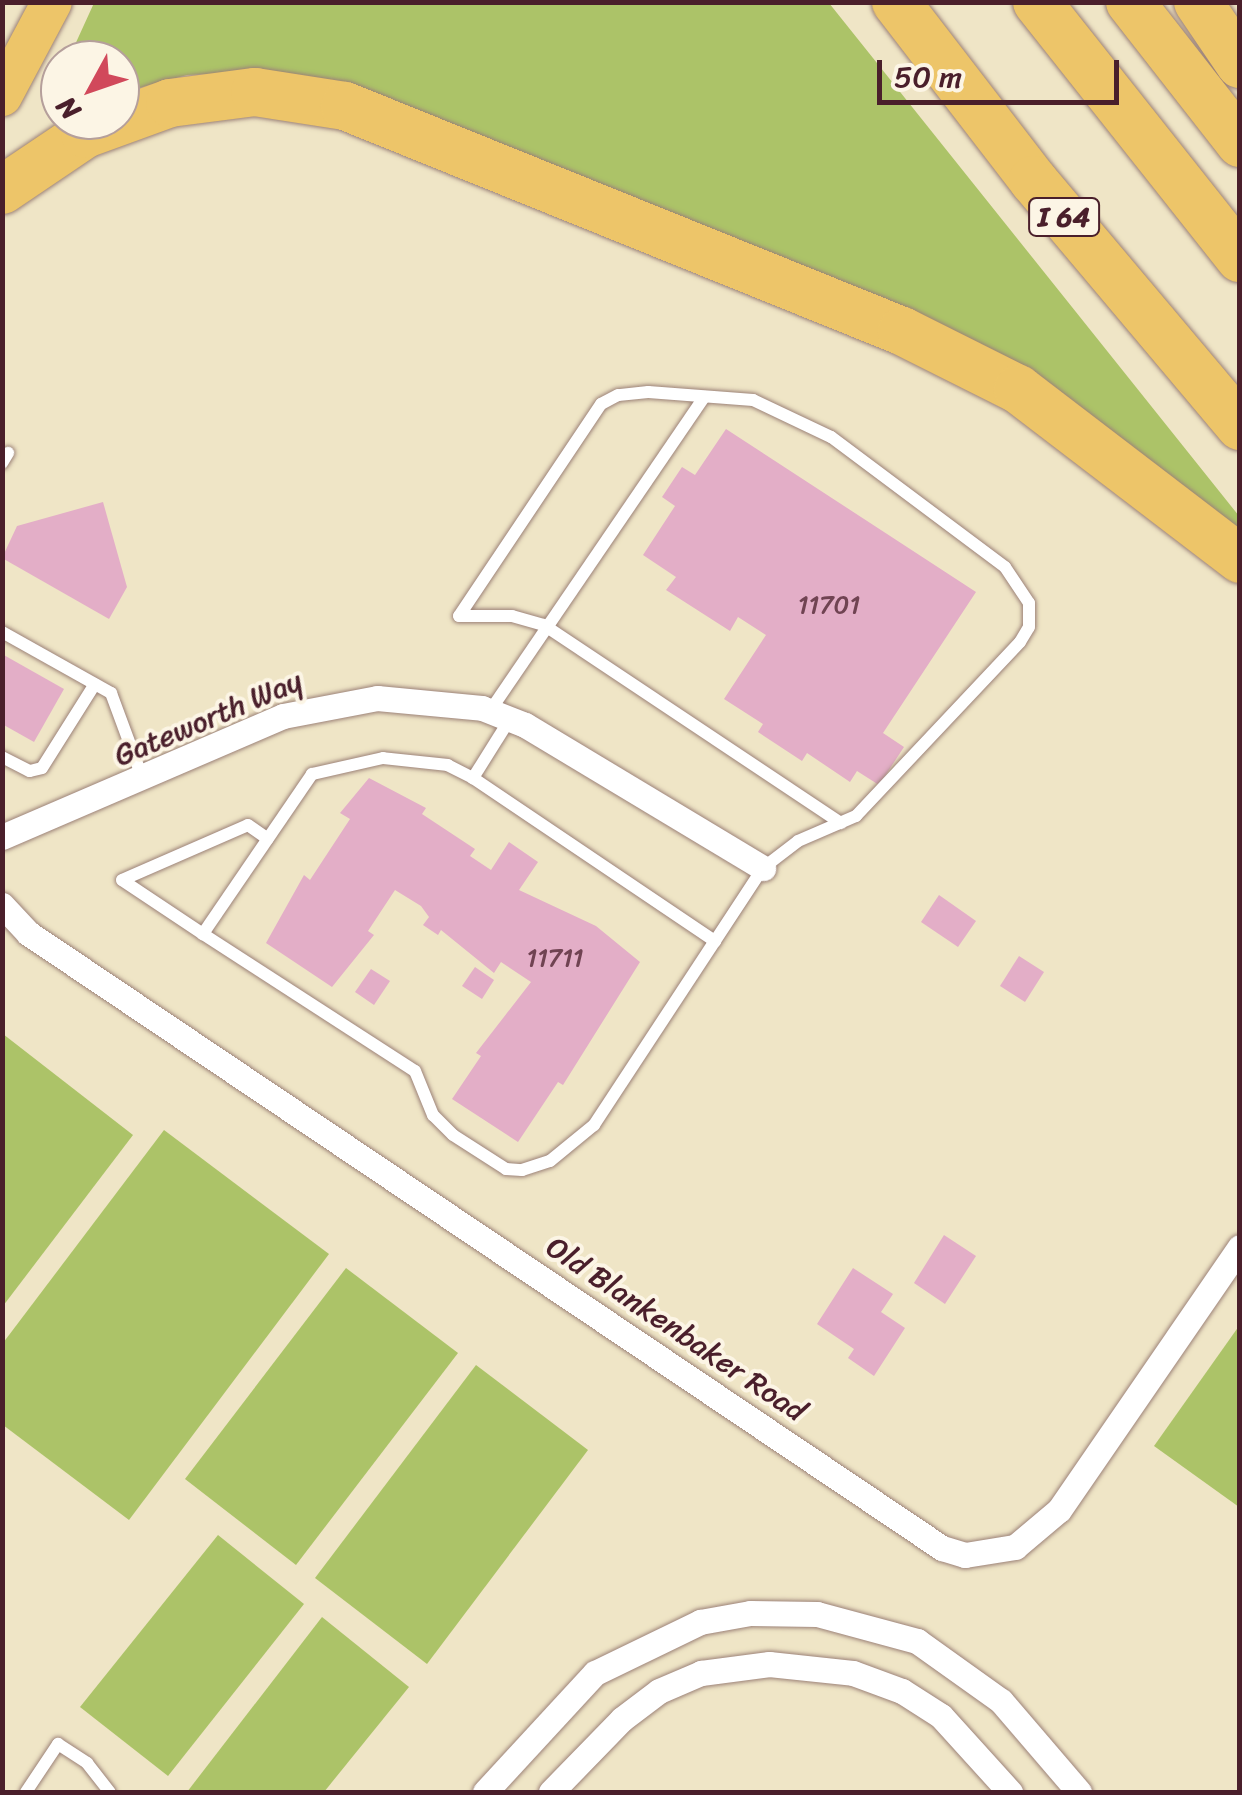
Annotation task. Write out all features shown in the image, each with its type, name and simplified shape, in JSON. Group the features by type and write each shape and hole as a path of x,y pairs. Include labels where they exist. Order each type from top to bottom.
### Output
{"highway":[{"name":"I 64","path":"896,2 1033,180 1240,426"},
{"path":"1038,2 1240,258"},
{"path":"1130,2 1240,143"},
{"path":"1198,2 1240,64"},
{"path":"2,190 85,134 170,103 255,92 346,106 902,331 1018,389 1240,560"}],"main road":[{"path":"2,96 52,2"}],"street":[{"name":"Gateworth Way","path":"2,837 324,704 377,698 500,715 763,868"},
{"name":"Old Blankenbaker Road","path":"2,905 44,944 926,1537 965,1556 1015,1547 1059,1510 1240,1247"},
{"path":"485,1792 595,1674 700,1622 750,1613 817,1614 917,1642 1001,1701 1079,1792"},
{"path":"551,1792 659,1692 701,1673 768,1664 838,1670 902,1692 941,1716 1010,1792"}],"lane":[{"path":"268,838 248,826 122,880 415,1071 433,1116 453,1135 506,1169 522,1170 550,1160 594,1125 763,868 798,842 856,816 1020,642 1029,627 1028,603 1006,567 831,437 753,400 648,392 601,404 459,616 512,616 544,625 841,822"},
{"path":"472,778 544,625 704,396"},
{"path":"2,632 111,693 142,780"},
{"path":"2,756 30,771 42,768 95,684"},
{"path":"203,934 312,774 383,758 448,764 715,940"},
{"path":"26,1792 58,1744 87,1763 107,1791"}],"green space":[{"path":"94,3 829,3 1239,516 1239,536 1145,459 263,72 187,75 140,88 140,40 77,40"},
{"path":"3,1034 133,1135 2,1306"},
{"path":"164,1130 329,1254 129,1520 3,1425 3,1343"},
{"path":"346,1268 458,1353 296,1565 185,1479"},
{"path":"1239,1326 1239,1507 1154,1446"},
{"path":"476,1365 588,1450 427,1664 315,1578"},
{"path":"218,1535 304,1604 168,1776 80,1707"},
{"path":"322,1617 409,1687 324,1792 187,1792"}],"building":[{"path":"726,429 976,592 883,733 904,747 879,785 857,771 850,782 807,753 802,761 758,732 763,724 724,699 766,635 738,617 730,631 666,590 676,577 643,555 675,506 662,497 682,467 695,475"},
{"path":"103,502 127,587 109,619 2,558 17,526"},
{"path":"2,654 64,689 34,742 2,724"},
{"path":"369,778 426,808 422,814 475,849 470,856 491,870 509,842 538,862 519,890 596,926 640,962 563,1085 558,1082 518,1142 452,1099 481,1056 476,1053 531,982 501,962 494,973 441,930 438,935 423,925 429,917 421,906 395,890 368,931 374,935 332,987 266,943 304,875 310,880 350,819 340,813"},
{"path":"939,895 976,921 958,947 921,922"},
{"path":"1019,956 1044,972 1025,1002 1000,986"},
{"path":"475,967 494,980 482,999 462,986"},
{"path":"371,969 390,981 374,1005 355,992"},
{"path":"944,1235 976,1256 945,1304 914,1283"},
{"path":"853,1268 893,1294 881,1312 905,1328 874,1376 848,1358 854,1349 817,1324"}]}
